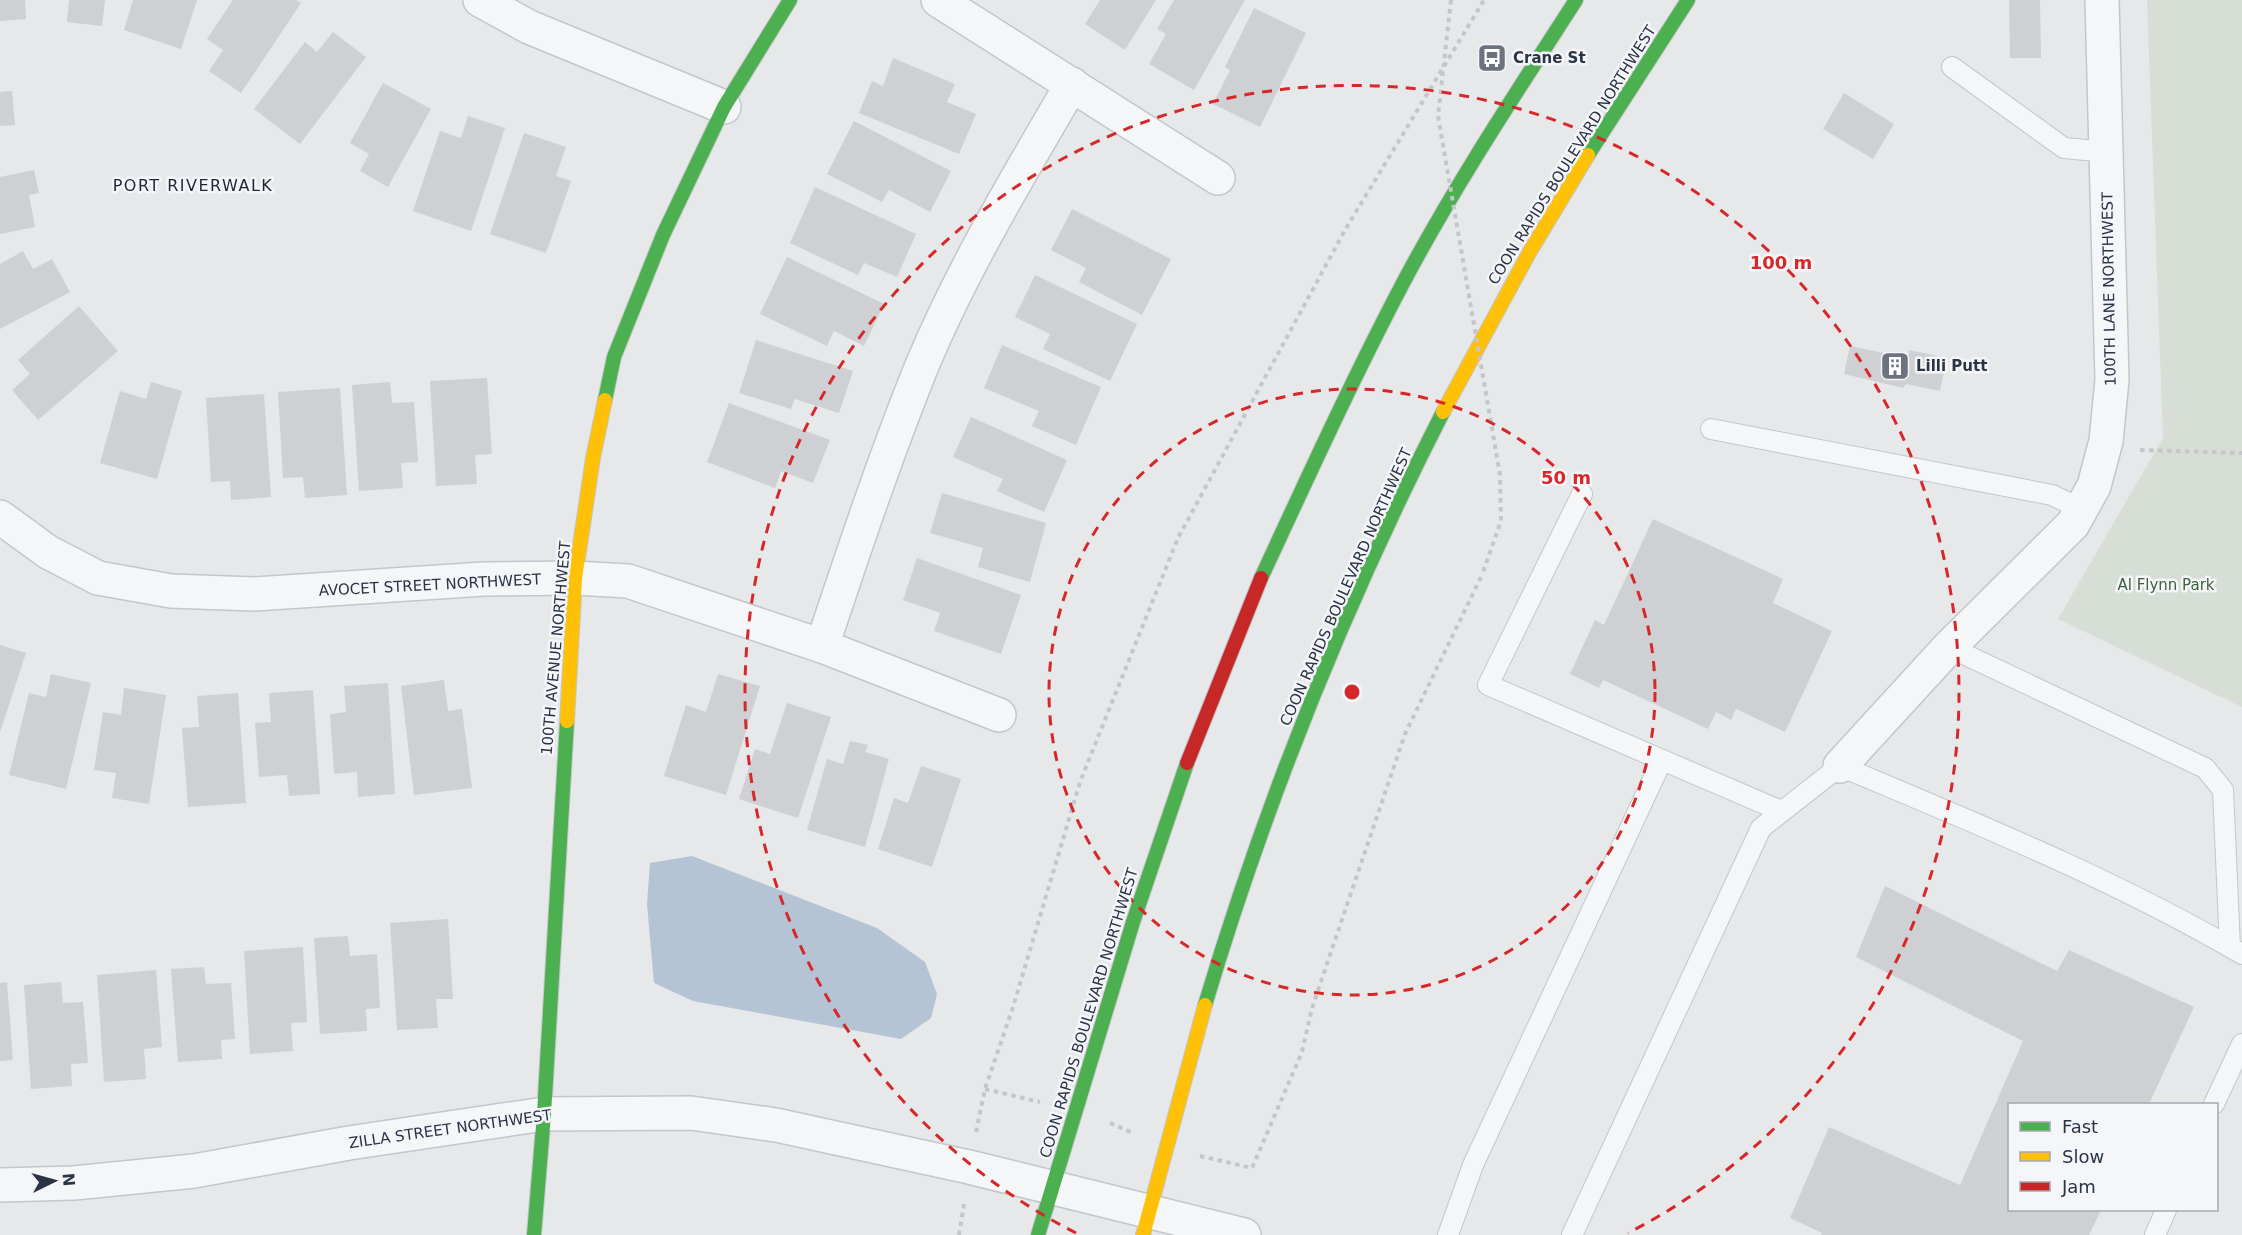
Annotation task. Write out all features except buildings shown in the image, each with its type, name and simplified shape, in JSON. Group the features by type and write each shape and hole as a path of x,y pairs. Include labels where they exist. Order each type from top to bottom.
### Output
{"main road":[{"name":"100TH AVENUE NORTHWEST","path":"534,1235 544,1114 575,578 593,458 614,357 663,235 724,107 751,67 790,0"},
{"name":"COON RAPIDS BOULEVARD NORTHWEST","path":"1038,1235 1133,922 1196,736 1258,584 1341,405 1404,282 1473,160 1576,0"},
{"name":"COON RAPIDS BOULEVARD NORTHWEST","path":"1146,1224 1164,1146 1209,992 1258,843 1303,723 1363,581 1438,421 1509,286 1688,0"}],"street":[{"path":"480,0 529,27 724,107"},
{"path":"938,0 1218,178"},
{"name":"100TH LANE NORTHWEST","path":"1840,766 1949,647 2073,524 2094,486 2104,449 2112,380 2102,0"},
{"path":"822,646 873,494 922,367 987,228 1072,84"},
{"name":"AVOCET STREET NORTHWEST","path":"0,517 48,552 98,578 171,591 254,594 484,579 575,578 628,581 822,646 999,715"},
{"name":"ZILLA STREET NORTHWEST","path":"0,1185 74,1183 194,1171 350,1143 544,1114 691,1113 776,1125 969,1167 1052,1188"},
{"path":"1052,1188 1146,1224 1244,1235"}],"lane":[{"path":"1952,67 2064,148 2107,152"},
{"path":"1711,429 2052,495 2081,509"},
{"path":"1582,494 1488,685 1781,811"},
{"path":"1949,647 2205,768 2223,790 2236,951"},
{"path":"1448,1235 1473,1165 1662,760"},
{"path":"1572,1235 1761,828 1840,766 1998,833 2236,951"},
{"path":"2214,1103 2242,1044"},
{"path":"2154,1235 2165,1211"}],"path":[{"path":"1451,0 1438,116 1500,476 1501,521 1482,575 1405,734 1312,1008 1302,1053 1252,1168 1233,1166 1164,1146 1076,1110 985,1089 1013,1007 1080,782 1178,538 1345,230 1484,0"},
{"path":"2104,449 2242,453"}],"green space":[{"name":"Al Flynn Park","path":"2147,0 2242,0 2242,707 2058,619 2163,438"}],"water":[{"path":"692,856 877,928 925,962 937,994 931,1018 901,1039 693,1001 654,983 647,904 650,863"}],"traffic: fast":[{"path":"605,400 614,357 663,235 724,107 790,0"},
{"path":"1261,578 1348,393 1403,283 1465,175 1576,0"},
{"path":"1588,155 1688,0"},
{"path":"1205,1005 1254,853 1310,703 1373,556 1443,412"},
{"path":"534,1235 544,1114 567,721"},
{"path":"1038,1235 1133,922 1187,763"}],"traffic: slow":[{"path":"1443,412 1529,253 1588,155"},
{"path":"567,721 575,578 593,458 605,400"},
{"path":"1143,1235 1205,1005"}],"traffic: jam":[{"path":"1187,763 1261,578"}],"place":[{"name":"Crane St","path":"1492,58"},
{"name":"Lilli Putt","path":"1895,366"}],"district":[{"name":"PORT RIVERWALK","path":"193,185"}]}
